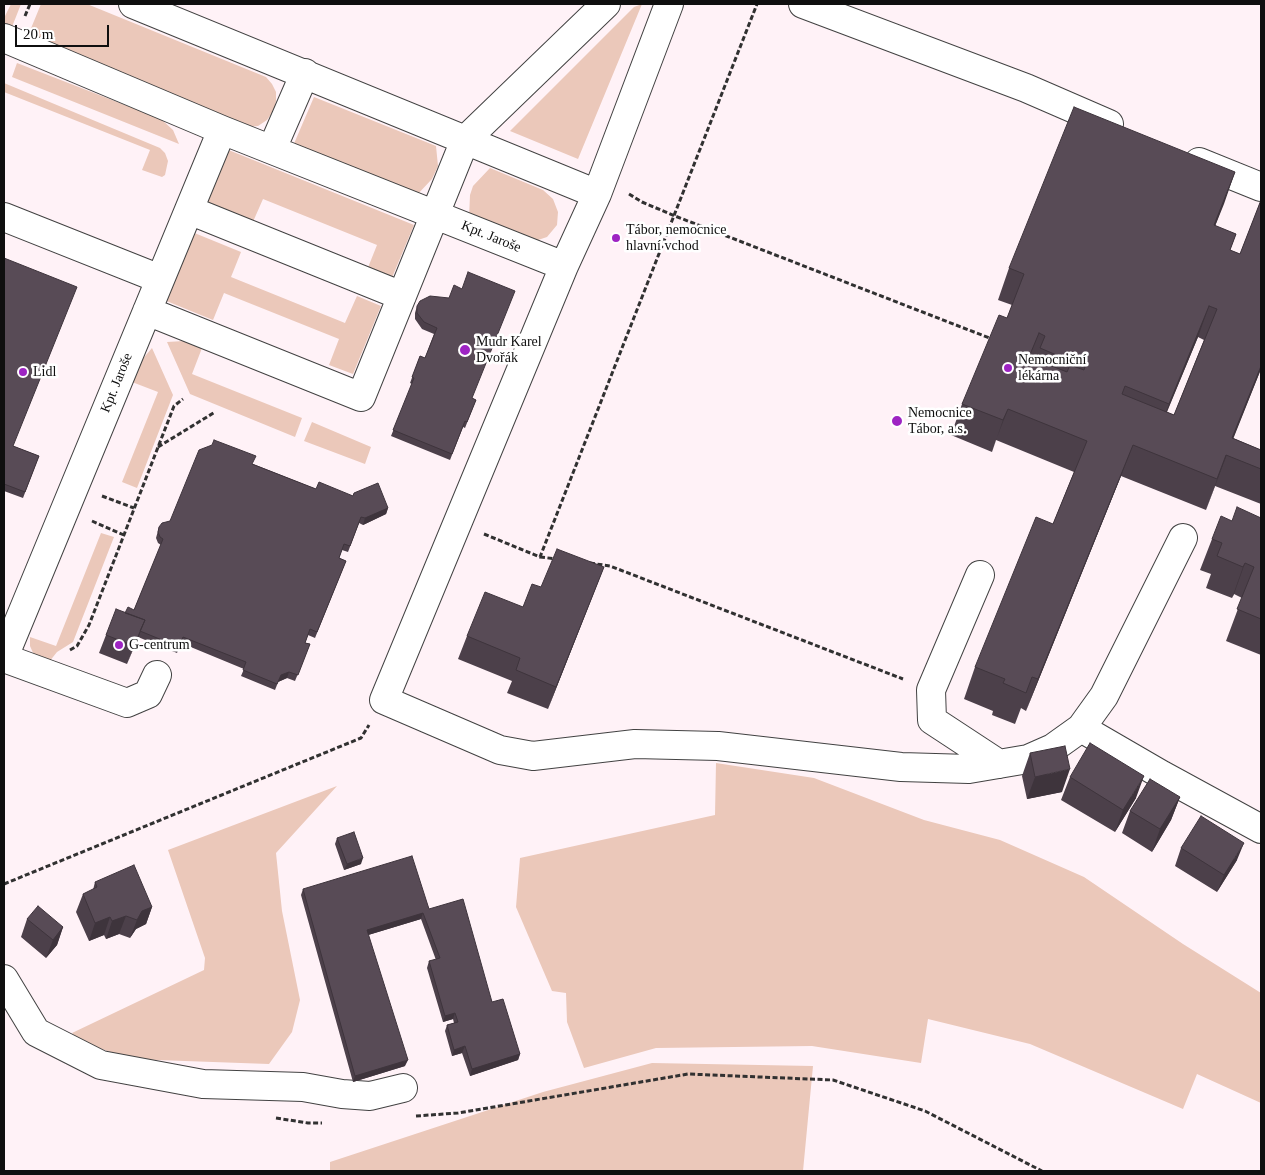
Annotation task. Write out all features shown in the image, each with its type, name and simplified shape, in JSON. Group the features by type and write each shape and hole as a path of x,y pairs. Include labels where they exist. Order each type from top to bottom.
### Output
{"street":[{"path":"133,4 465,140 600,186"},
{"path":"147,311 361,397 465,140 606,4"},
{"path":"669,4 600,186 564,266 384,700 500,750 533,756 636,744 718,746 901,767 969,769 1028,760 1053,748 1081,728 1104,696 1183,538"},
{"path":"803,4 1026,88 1135,135"},
{"name":"Kpt. Jaroše","path":"4,38 222,130 564,266"},
{"path":"272,149 305,73"},
{"name":"Kpt. Jaroše","path":"7,650 222,130"},
{"path":"1180,154 1261,186"},
{"path":"189,210 402,296"},
{"path":"4,217 160,279"},
{"path":"980,575 932,690 932,720 999,764"},
{"path":"7,650 50,675 127,703 148,694 157,675"},
{"path":"1081,728 1261,829"},
{"path":"4,979 36,1032 101,1065 203,1084 303,1087 342,1094 370,1096 403,1088"}],"path":[{"path":"540,557 757,4"},
{"path":"600,186 998,342"},
{"path":"50,675 58,659 76,646 89,625 174,406 183,399"},
{"path":"158,448 215,412"},
{"path":"98,496 104,496 134,508"},
{"path":"89,518 124,535"},
{"path":"458,523 540,557 558,559"},
{"path":"584,562 610,566 932,690"},
{"path":"4,884 361,738 384,700"},
{"path":"410,1117 458,1113 688,1074 833,1080 925,1111 1042,1171"}],"shaded area":[{"path":"11,4 21,4 10,32 4,29 4,18"},
{"path":"41,4 87,4 266,77 276,92 274,110 267,120 258,126 246,127 27,38"},
{"path":"642,4 578,159 510,131 634,7"},
{"path":"17,63 161,119 173,130 179,144 12,77"},
{"path":"4,83 160,148 165,153 168,161 165,175 162,177 142,170 150,150 4,92"},
{"path":"314,97 436,146 438,166 432,179 416,196 293,146"},
{"path":"226,149 414,225 391,280 367,270 377,245 263,199 252,224 204,205"},
{"path":"490,168 543,190 553,199 558,212 557,225 547,237 535,241 469,218 470,195 473,186"},
{"path":"192,232 241,252 231,277 345,323 357,296 381,306 353,374 329,365 339,339 224,293 213,320 164,300"},
{"path":"184,341 202,348 192,374 302,418 295,437 190,394 167,342"},
{"path":"152,348 173,395 137,488 122,482 158,392 132,382 140,362"},
{"path":"312,422 371,447 365,464 304,441"},
{"path":"101,533 114,537 73,642 57,652 49,662 34,655 30,646 30,637 56,646"},
{"path":"716,763 814,778 924,820 1000,840 1084,877 1183,944 1261,993 1261,1103 1197,1074 1183,1109 1030,1044 928,1019 921,1063 812,1046 656,1048 584,1068 567,1022 566,993 552,991 516,907 520,858 715,815"},
{"path":"337,786 276,853 282,911 300,1000 292,1032 269,1064 129,1059 80,1041 72,1033 204,970 205,958 168,850"},
{"path":"652,1063 813,1066 803,1171 330,1171 330,1162 543,1092"}],"building":[{"path":"1074,107 1235,172 1214,225 1236,234 1230,250 1240,254 1261,200 1261,366 1232,438 1261,450 1261,469 1226,455 1217,479 1133,445 1038,679 1032,677 1026,693 1003,683 1005,679 975,667 1036,517 1053,524 1087,441 1008,409 1003,420 962,404 999,315 1007,318 1024,274 1009,268","holes":["1209,306 1217,309 1174,415 1122,394 1125,386 1169,404","1039,333 1045,336 1040,348 1085,367 1084,370 1070,365 1067,372 1029,357"]},
{"name":"Lidl","path":"4,258 77,287 13,446 39,456 25,492 4,484"},
{"path":"468,272 515,291 472,398 476,400 467,422 465,421 452,454 393,430 414,378 412,377 420,356 425,358 437,328 424,322 417,313 417,306 420,301 430,296 449,298 454,285 462,289"},
{"path":"214,440 256,456 252,464 316,489 319,482 353,496 354,493 378,483 388,508 365,518 361,517 350,546 344,544 339,558 346,561 317,632 310,629 305,643 310,644 298,675 289,672 281,675 277,684 243,670 246,662 183,637 179,647 140,631 145,620 125,613 128,607 134,610 163,539 158,532 159,527 162,523 170,521 199,450 212,445"},
{"path":"1237,507 1261,518 1261,619 1237,609 1254,567 1245,563 1243,567 1217,556 1222,543 1212,539 1221,516 1232,521"},
{"path":"557,549 604,567 556,687 516,670 520,658 467,636 485,592 523,607 532,584 541,587"},
{"path":"116,609 145,620 134,646 106,635"},
{"path":"1090,743 1144,776 1123,810 1070,777"},
{"path":"1065,746 1070,769 1035,777 1030,753"},
{"path":"1150,779 1180,797 1160,829 1130,811"},
{"path":"1201,816 1244,843 1224,875 1181,848"},
{"path":"354,832 363,858 347,864 337,838"},
{"path":"412,856 429,909 463,899 492,1002 503,999 520,1054 472,1069 465,1046 454,1050 447,1025 458,1022 455,1013 445,1016 429,961 440,958 423,913 367,930 408,1060 355,1076 303,889"},
{"path":"134,865 152,907 142,911 137,920 126,916 112,921 110,917 95,923 83,894 97,887 95,882"},
{"path":"38,906 63,927 53,940 27,919"}],"place":[{"name":"Tábor, nemocnice hlavní vchod","path":"616,238"},
{"name":"Mudr Karel Dvořák","path":"465,350"},
{"name":"Nemocniční lékárna","path":"1008,368"},
{"name":"Lidl","path":"23,372"},
{"name":"Nemocnice Tábor, a.s.","path":"897,421"},
{"name":"G-centrum","path":"119,645"}]}
